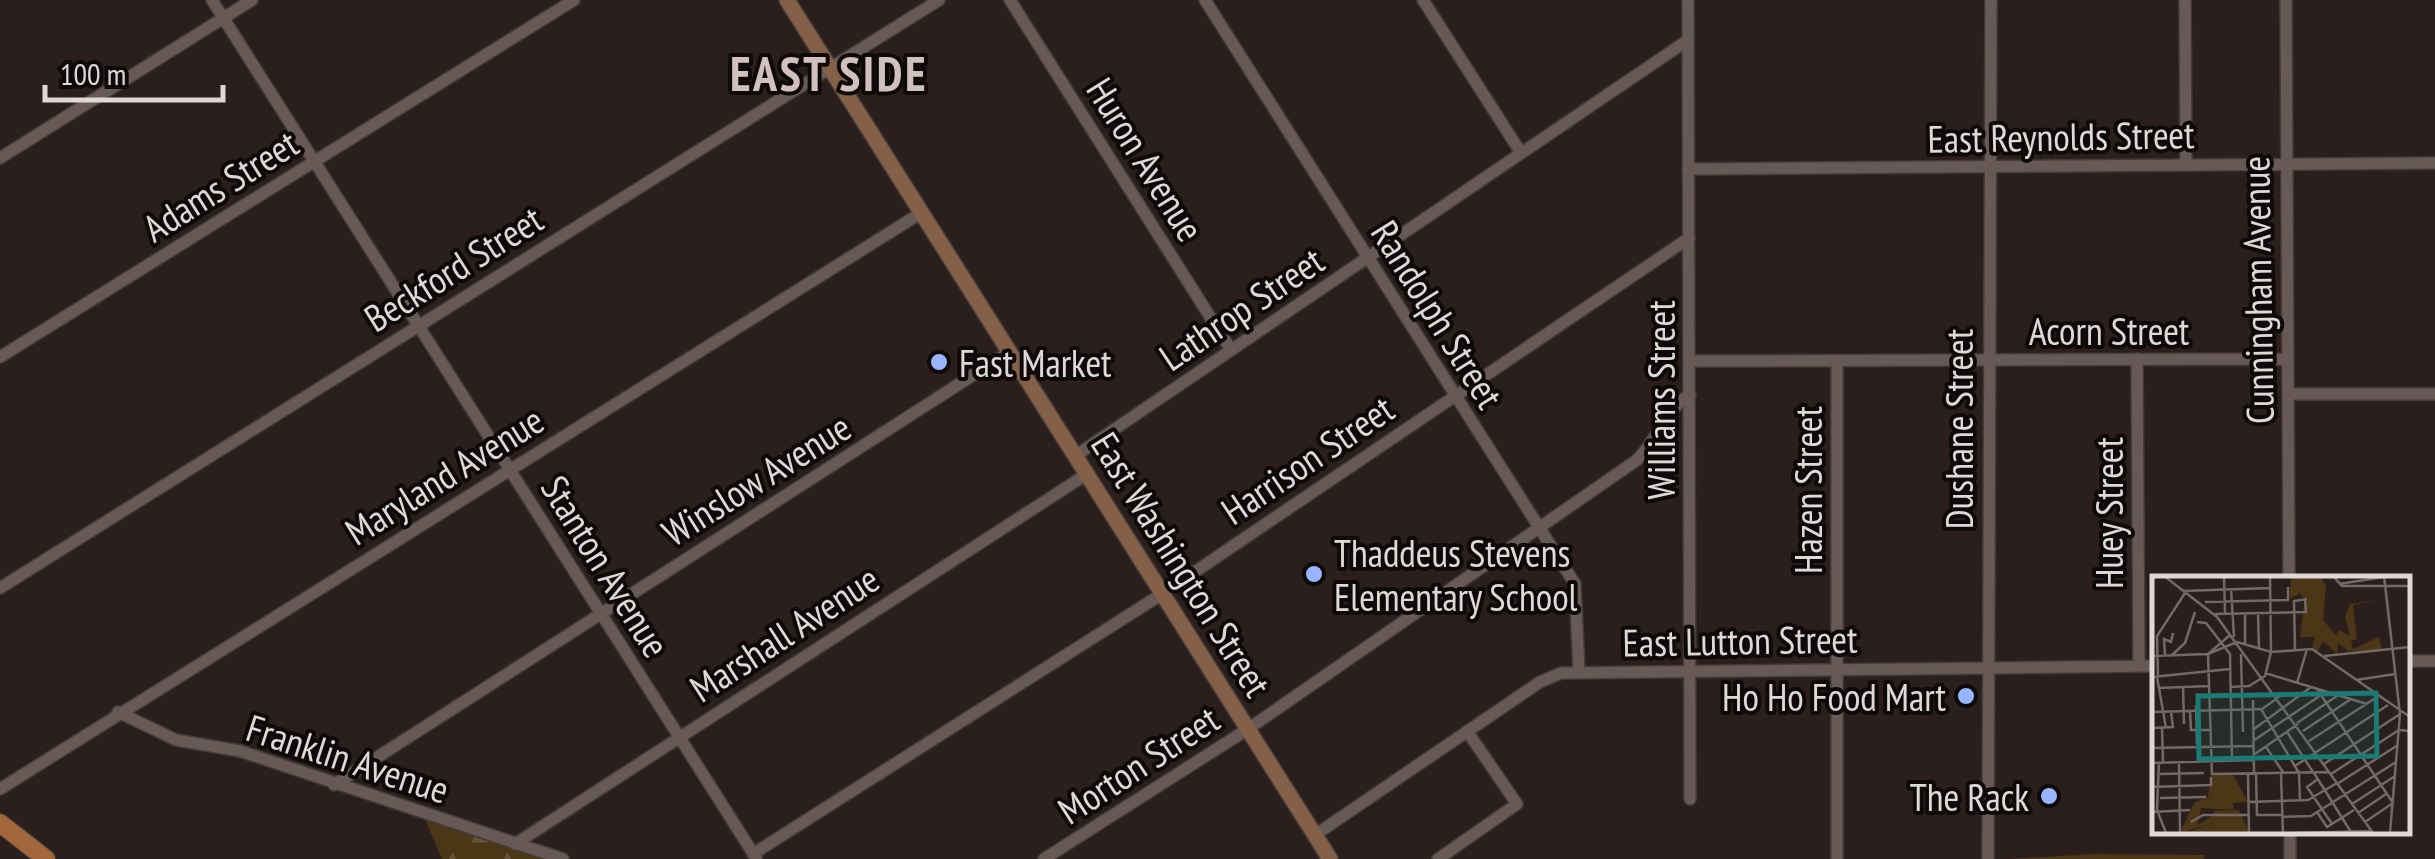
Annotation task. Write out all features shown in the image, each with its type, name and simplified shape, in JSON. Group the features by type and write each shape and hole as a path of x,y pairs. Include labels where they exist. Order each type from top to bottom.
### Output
{"main road":[{"name":"East Washington Street","path":"787,0 1330,859"},
{"path":"0,823 46,859"}],"street":[{"name":"Stanton Avenue","path":"212,0 755,856"},
{"path":"0,158 252,0"},
{"name":"Adams Street","path":"0,357 574,0"},
{"name":"Beckford Street","path":"0,588 939,0"},
{"name":"Huron Avenue","path":"1010,0 1232,350"},
{"name":"Randolph Street","path":"1204,0 1575,584 1579,672"},
{"path":"1423,0 1521,153"},
{"name":"Williams Street","path":"1688,0 1690,799"},
{"name":"Dushane Street","path":"1988,859 1991,0"},
{"path":"2185,0 2186,164"},
{"name":"Cunningham Avenue","path":"2286,0 2289,576"},
{"name":"Lathrop Street","path":"1075,456 1688,40"},
{"name":"East Reynolds Street","path":"1688,169 2435,163"},
{"name":"Maryland Avenue","path":"0,789 921,213"},
{"name":"Harrison Street","path":"755,856 1162,594 1689,238"},
{"name":"Winslow Avenue","path":"334,785 1009,352"},
{"name":"Acorn Street","path":"1690,361 2288,358"},
{"name":"Huey Street","path":"2137,360 2139,666"},
{"name":"Hazen Street","path":"1837,362 1837,859"},
{"path":"2288,394 2435,394"},
{"name":"Morton Street","path":"1044,859 1248,729 1637,460 1660,435 1677,403 1690,396"},
{"name":"Marshall Avenue","path":"515,844 1087,474"},
{"name":"East Lutton Street","path":"1314,834 1548,677 1579,672 2152,666"},
{"name":"Franklin Avenue","path":"118,712 176,740 240,751 563,859"},
{"path":"1438,859 1517,804 1467,731"}],"green space":[{"path":"423,814 563,859 442,859"},
{"path":"2094,854 2204,855 2204,859 2009,859"}],"place":[{"name":"Fast Market","path":"939,362"},
{"name":"Thaddeus Stevens Elementary School","path":"1314,574"},
{"name":"Ho Ho Food Mart","path":"1966,696"},
{"name":"The Rack","path":"2049,796"}],"district":[{"name":"EAST SIDE","path":"829,73"}]}
